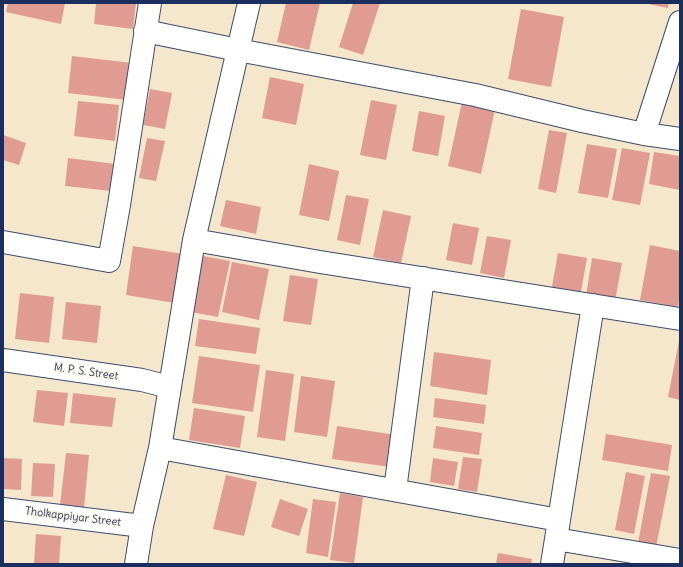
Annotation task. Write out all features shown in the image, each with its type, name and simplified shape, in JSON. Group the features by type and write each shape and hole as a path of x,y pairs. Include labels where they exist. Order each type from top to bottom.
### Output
{"street":[{"path":"3,242 109,261 150,3"},
{"path":"136,564 142,526 160,448 194,240 249,3"},
{"path":"644,134 680,22"},
{"path":"145,31 476,95 582,121 644,134 680,139"},
{"path":"194,240 320,262 680,319"},
{"path":"395,490 423,278"},
{"path":"552,564 594,305"},
{"name":"M. P. S. Street","path":"3,360 142,380 169,387"},
{"path":"160,448 395,490 680,560"},
{"name":"Tholkappiyar Street","path":"3,509 142,526"}],"building":[{"path":"8,3 65,3 61,24 6,12"},
{"path":"96,3 136,3 133,29 94,24"},
{"path":"286,3 320,3 309,50 277,42"},
{"path":"353,3 380,3 363,55 339,47"},
{"path":"643,3 669,3 668,8"},
{"path":"521,9 564,17 551,87 508,79"},
{"path":"72,56 132,63 127,100 68,93"},
{"path":"270,77 304,84 296,125 262,118"},
{"path":"150,89 172,93 165,129 143,125"},
{"path":"371,100 397,105 386,160 360,155"},
{"path":"78,101 119,105 115,141 74,136"},
{"path":"462,102 495,109 481,174 448,166"},
{"path":"419,111 445,116 438,156 412,151"},
{"path":"549,130 567,133 556,193 538,189"},
{"path":"3,135 26,143 19,165 3,160"},
{"path":"147,138 165,141 156,181 139,178"},
{"path":"587,144 617,149 608,198 578,193"},
{"path":"622,148 650,153 640,205 612,200"},
{"path":"654,152 680,156 680,190 649,184"},
{"path":"68,158 115,164 112,191 65,186"},
{"path":"309,164 339,171 329,221 299,215"},
{"path":"346,195 369,199 360,245 337,240"},
{"path":"226,200 261,207 256,234 220,226"},
{"path":"383,210 411,216 401,263 373,257"},
{"path":"453,223 479,228 472,265 446,260"},
{"path":"487,236 511,240 504,278 480,273"},
{"path":"650,245 680,251 680,294 678,307 640,300"},
{"path":"133,246 183,254 175,303 126,295"},
{"path":"558,253 587,258 580,297 551,292"},
{"path":"203,256 230,261 218,317 191,312"},
{"path":"592,258 622,263 615,301 586,296"},
{"path":"232,262 269,269 259,320 222,312"},
{"path":"290,275 318,279 311,325 283,321"},
{"path":"20,293 54,297 49,343 15,339"},
{"path":"66,302 101,306 97,343 62,339"},
{"path":"199,319 260,328 256,354 195,346"},
{"path":"679,341 680,342 680,400 668,397"},
{"path":"434,352 491,360 487,395 430,386"},
{"path":"199,356 260,365 253,412 192,403"},
{"path":"266,370 294,374 285,441 257,437"},
{"path":"301,376 335,381 327,437 294,432"},
{"path":"37,390 68,393 64,426 33,422"},
{"path":"73,393 116,398 112,427 70,423"},
{"path":"435,398 486,405 484,424 433,417"},
{"path":"194,408 245,416 240,448 189,440"},
{"path":"337,426 396,435 391,467 332,459"},
{"path":"436,426 482,433 479,455 433,448"},
{"path":"606,434 672,445 668,471 602,460"},
{"path":"66,453 89,455 84,508 60,505"},
{"path":"463,457 482,459 477,492 458,489"},
{"path":"3,458 22,459 21,490 3,489"},
{"path":"433,458 458,462 454,486 430,482"},
{"path":"33,463 55,464 53,497 31,496"},
{"path":"626,472 645,476 634,534 615,530"},
{"path":"651,473 670,476 656,547 638,543"},
{"path":"226,475 257,482 244,536 213,529"},
{"path":"340,493 363,497 354,563 330,560"},
{"path":"280,499 308,509 299,536 271,527"},
{"path":"313,499 336,502 328,557 306,553"},
{"path":"36,534 61,536 59,564 34,564"},
{"path":"498,553 532,559 531,564 496,564"}]}
